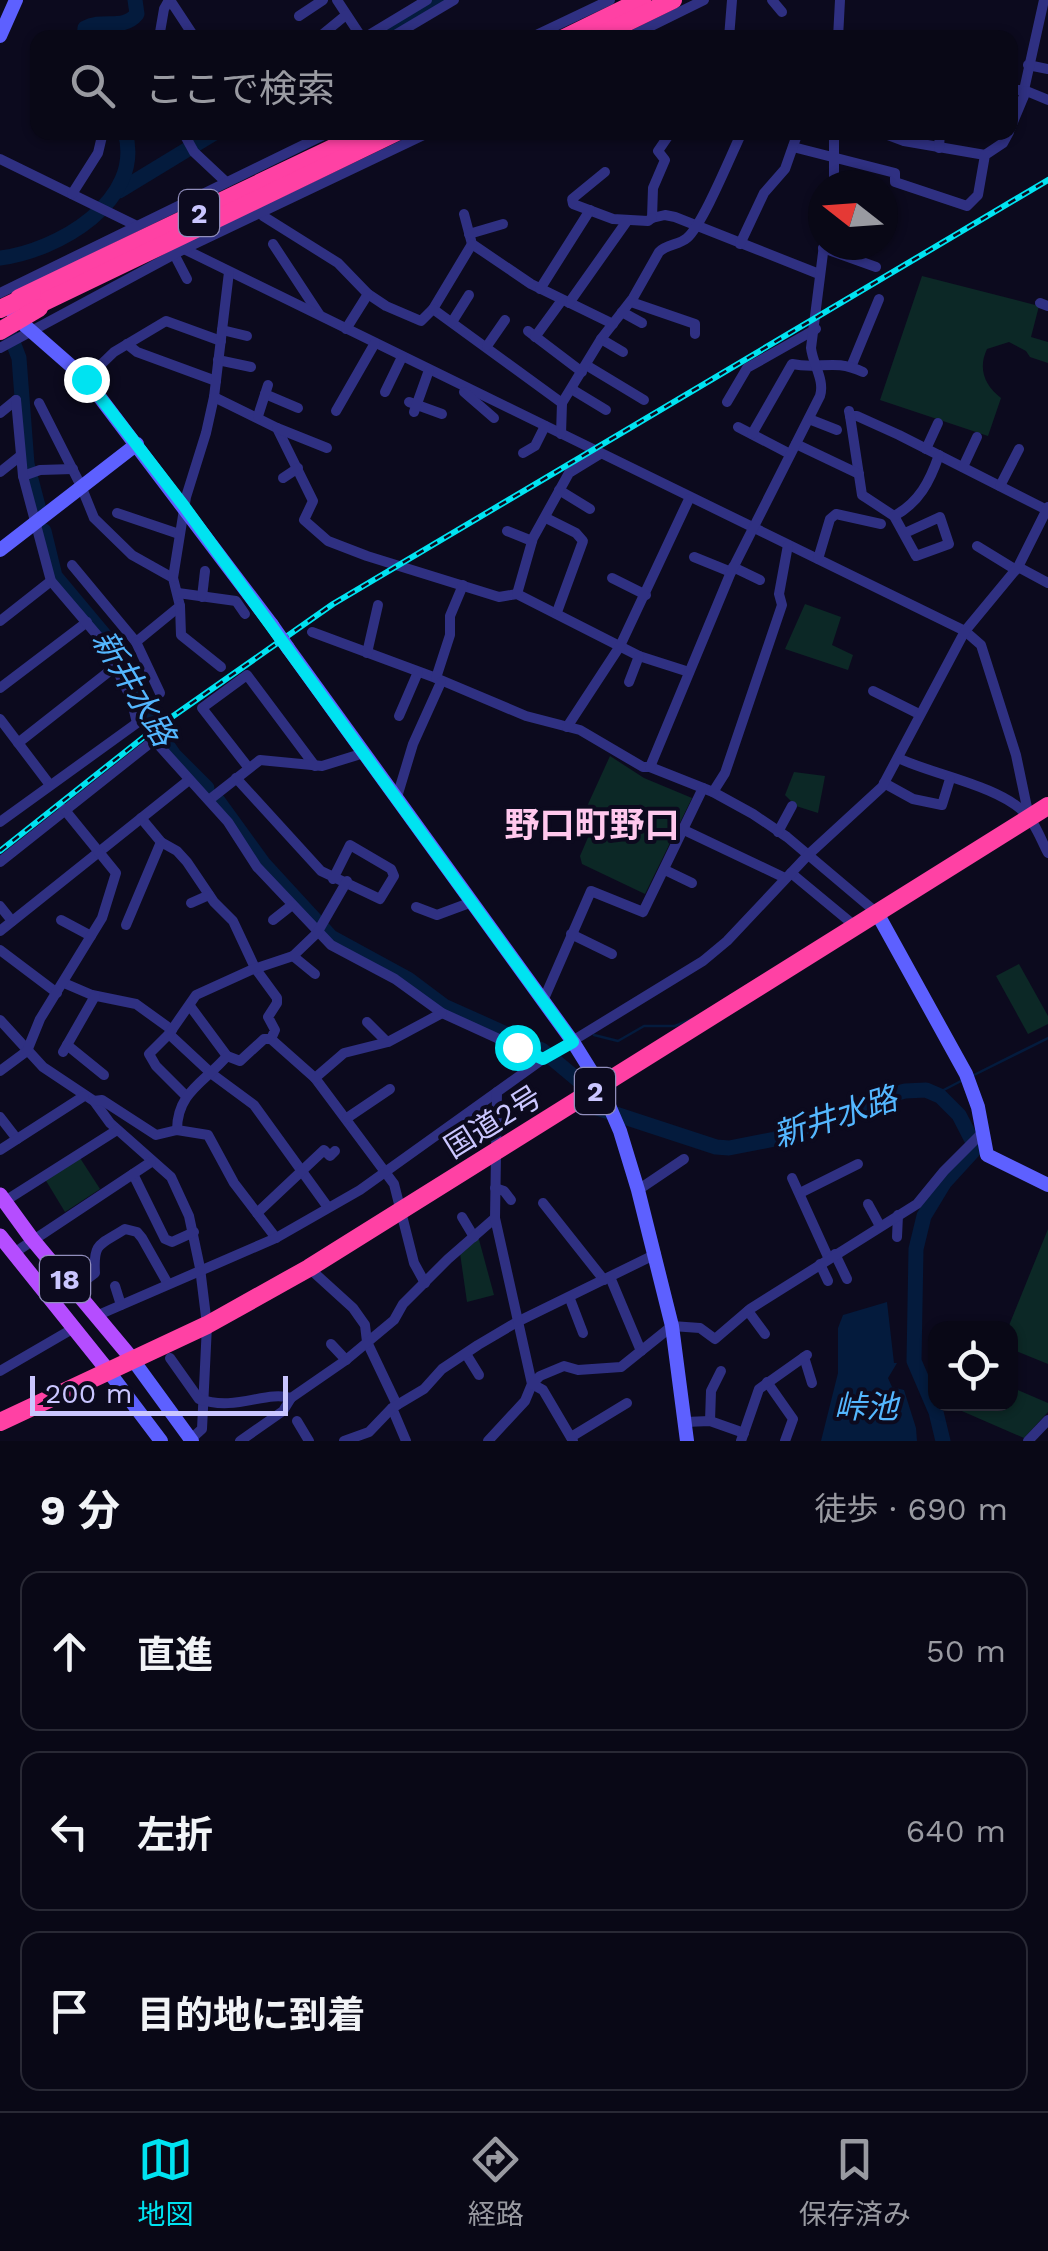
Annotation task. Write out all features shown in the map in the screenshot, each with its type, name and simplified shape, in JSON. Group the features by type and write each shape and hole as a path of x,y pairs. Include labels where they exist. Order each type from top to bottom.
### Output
{"highway":[{"path":"580,30 642,0"},
{"path":"611,30 673,0"},
{"name":"2","path":"0,323 350,140"},
{"name":"2","path":"0,305 36,302 78,286 381,140"},
{"name":"2","path":"0,331 36,302"},
{"name":"国道2号","path":"0,1422 207,1325 310,1268 1048,806"}],"main road":[{"name":"18","path":"2,1198 133,1360"},
{"name":"18","path":"0,1236 108,1372"}],"street":[{"path":"0,36 16,0"},
{"path":"160,30 170,0 196,30"},
{"path":"298,16 323,0"},
{"path":"337,0 357,30"},
{"path":"374,30 411,4 427,0"},
{"path":"403,30 454,0"},
{"path":"547,30 610,0"},
{"path":"643,30 704,0"},
{"path":"730,30 732,0"},
{"path":"772,0 782,12"},
{"path":"838,30 840,0"},
{"path":"1018,108 1044,0"},
{"path":"322,30 346,15"},
{"path":"1028,65 1048,69"},
{"path":"1018,91 1048,100"},
{"path":"72,194 96,165 101,140"},
{"path":"0,293 313,140"},
{"path":"0,348 179,252 413,140"},
{"path":"652,218 653,188 665,160 658,151 666,140"},
{"path":"561,434 562,403 659,252 665,246 684,241 695,227 738,140"},
{"path":"740,244 764,193 784,170 795,140"},
{"path":"834,140 834,170"},
{"path":"910,140 985,155 1004,140"},
{"path":"939,148 940,140"},
{"path":"189,142 226,182"},
{"path":"793,147 896,173 895,182 968,206 978,195 985,155"},
{"path":"716,150 730,158"},
{"path":"0,159 137,226"},
{"path":"605,172 572,199 573,204 626,220 670,216 818,274"},
{"path":"540,289 590,210"},
{"path":"464,214 471,239 540,289 613,324"},
{"path":"263,216 338,264 368,294 422,321 471,239 502,224"},
{"path":"626,220 566,302 532,334 552,354 626,385 644,400"},
{"path":"273,244 319,316"},
{"path":"281,258 292,251"},
{"path":"179,252 229,272 965,631 982,646 1016,755 1029,818"},
{"path":"179,252 187,279"},
{"path":"650,766 732,569 822,389 811,348 821,260"},
{"path":"859,260 876,267"},
{"path":"220,668 181,635 173,578 184,506 214,397 229,272"},
{"path":"346,329 368,294"},
{"path":"453,326 469,295"},
{"path":"630,302 695,324 695,334"},
{"path":"0,305 86,379 137,444 397,798 601,1086 620,1131 656,1254 672,1326 687,1441"},
{"path":"433,308 483,347 513,360 532,385 562,403"},
{"path":"851,367 879,308"},
{"path":"622,312 642,323"},
{"path":"483,347 505,320"},
{"path":"86,379 127,344 166,321 222,336 247,336"},
{"path":"727,402 747,368 816,328"},
{"path":"601,339 623,352"},
{"path":"336,412 375,343"},
{"path":"127,344 136,352 216,381"},
{"path":"385,392 402,357"},
{"path":"218,360 252,367"},
{"path":"752,434 792,364 840,362 863,372"},
{"path":"429,370 414,406 436,409"},
{"path":"455,382 494,418"},
{"path":"258,416 266,390 298,408"},
{"path":"572,390 606,410"},
{"path":"214,397 327,448"},
{"path":"0,413 16,400 22,476 51,582 103,642 137,714 137,723 0,822"},
{"path":"39,403 45,426 82,486 89,511 132,555 173,578"},
{"path":"96,1316 276,1238 360,1190 543,1059 703,961 727,941 808,855 875,796 965,631 1017,568 1047,509 849,413 862,495 887,508 916,556 949,544 940,518 905,533"},
{"path":"809,419 837,430"},
{"path":"926,449 938,423"},
{"path":"526,447 545,426"},
{"path":"738,426 859,474"},
{"path":"276,428 313,501 304,520 328,541 499,597 517,594 639,656 689,672"},
{"path":"963,467 978,437"},
{"path":"0,550 137,444"},
{"path":"1000,486 1018,449"},
{"path":"517,594 532,541 569,473 600,454"},
{"path":"894,516 910,507 930,478 938,455"},
{"path":"0,472 19,458"},
{"path":"283,478 298,468"},
{"path":"22,476 40,470 73,469"},
{"path":"559,490 590,509"},
{"path":"567,727 620,646 689,498"},
{"path":"117,513 179,534"},
{"path":"818,559 830,518 836,514 881,524"},
{"path":"546,518 576,533 583,541 557,612"},
{"path":"507,531 532,541"},
{"path":"543,1001 590,891 643,912 684,830 708,790 725,773 782,605 778,594 788,544"},
{"path":"977,546 1048,584"},
{"path":"694,557 760,580"},
{"path":"72,565 136,642 160,692"},
{"path":"202,598 206,571"},
{"path":"612,578 646,595"},
{"path":"0,621 51,582"},
{"path":"397,798 413,744 439,680 450,635 450,616 463,586"},
{"path":"136,642 179,600 236,601 245,614"},
{"path":"367,653 378,605"},
{"path":"0,688 87,622"},
{"path":"312,632 610,745 643,767 650,766 708,790 778,832 878,913 966,1074 987,1154 1048,1186"},
{"path":"629,682 639,656"},
{"path":"18,743 116,666"},
{"path":"399,716 418,672"},
{"path":"248,767 202,708 247,675 315,766"},
{"path":"873,690 919,714"},
{"path":"0,719 50,785"},
{"path":"0,862 154,740 228,822 257,866 317,933 346,954 395,978 442,1013 543,1059"},
{"path":"209,800 260,760 315,766 364,753"},
{"path":"898,758 987,791 1021,809 1048,853"},
{"path":"236,778 321,872 333,879 347,881 380,899 394,876 391,869 350,844 333,879"},
{"path":"884,783 913,799 942,804 950,779"},
{"path":"0,931 189,780"},
{"path":"778,832 792,806"},
{"path":"0,1070 28,1051 40,1019 102,918 116,872 64,809"},
{"path":"141,818 161,842 177,850 187,862 277,1000 268,1016 275,1030 270,1039"},
{"path":"684,830 788,875 856,926"},
{"path":"126,925 161,842"},
{"path":"664,870 692,883"},
{"path":"186,1095 149,1054 196,995 292,956 317,933 347,881"},
{"path":"191,902 210,896"},
{"path":"422,914 448,913 472,902"},
{"path":"273,920 292,905"},
{"path":"0,906 12,921"},
{"path":"61,920 91,936"},
{"path":"571,934 612,954"},
{"path":"0,950 60,988 136,1004 212,1074 254,1105 327,1206"},
{"path":"292,956 315,974"},
{"path":"96,996 65,1048 104,1075"},
{"path":"190,1006 233,1061 240,1061 264,1039 270,1039 315,1078 394,1184 414,1263 425,1282"},
{"path":"315,1078 344,1054 387,1042 442,1013"},
{"path":"0,1020 43,1067 89,1099 170,1178 194,1232 207,1325 202,1429 192,1440 133,1360"},
{"path":"367,1022 387,1042"},
{"path":"177,1130 186,1095 212,1074 226,1056"},
{"path":"347,1118 390,1089"},
{"path":"497,1092 495,1218 532,1384 543,1390 572,1439 624,1408"},
{"path":"0,1150 89,1099 102,1100 156,1135 177,1130 208,1135 234,1183 276,1238"},
{"path":"0,1117 17,1139"},
{"path":"2,1198 118,1130"},
{"path":"490,1440 525,1401 540,1376 564,1366 578,1370 621,1367 672,1326 700,1328 715,1338 748,1310 918,1204 944,1170 982,1132"},
{"path":"257,1212 324,1150 330,1156 335,1150"},
{"path":"638,1190 684,1159"},
{"path":"14,1253 151,1162"},
{"path":"800,1193 852,1170"},
{"path":"133,1174 165,1238 172,1242 194,1232"},
{"path":"792,1178 828,1258 846,1279"},
{"path":"495,1188 504,1191 510,1200"},
{"path":"868,1204 880,1226"},
{"path":"549,1207 582,1243 607,1279 642,1351"},
{"path":"897,1238 898,1216"},
{"path":"462,1217 474,1237"},
{"path":"240,1441 282,1412 292,1398 394,1320 425,1282 495,1218"},
{"path":"74,1289 95,1273 95,1250 125,1228 142,1238 168,1284"},
{"path":"344,1441 369,1432 394,1406 424,1388 442,1369 516,1322 656,1254"},
{"path":"828,1258 828,1281"},
{"path":"310,1268 353,1308 365,1325 367,1342 406,1441"},
{"path":"115,1286 121,1305"},
{"path":"570,1299 584,1334"},
{"path":"748,1310 766,1334"},
{"path":"0,1371 74,1328"},
{"path":"332,1344 346,1360"},
{"path":"466,1354 479,1376"},
{"path":"685,1422 710,1421 742,1437 759,1389 767,1382 806,1356 812,1383"},
{"path":"170,1358 204,1401 234,1405 282,1396 292,1398"},
{"path":"710,1421 707,1390 721,1371"},
{"path":"108,1372 161,1441"},
{"path":"767,1382 793,1419 785,1441"},
{"path":"298,1420 309,1441"},
{"path":"1028,1441 1048,1420"}],"green space":[{"path":"922,276 1039,306 1031,337 1048,342 1048,363 1030,357 1009,342 987,349 984,376 1001,398 988,436 880,400"},
{"path":"805,604 841,617 832,645 853,655 848,670 785,649"},
{"path":"610,756 644,778 692,798 645,894 582,864 580,856 596,819 584,813"},
{"path":"794,772 825,776 818,813 796,806 785,795"},
{"path":"1019,964 1048,1016 1048,1024 1028,1034 996,976"},
{"path":"80,1158 100,1189 65,1212 45,1179"},
{"path":"1048,1229 1048,1364 1018,1352 1018,1321 1011,1321"},
{"path":"478,1236 494,1295 467,1302 460,1253"},
{"path":"1018,1390 1048,1403 1048,1412 1024,1438 962,1411 1018,1411"}],"water":[{"name":"峠池","path":"887,1302 897,1363 888,1378 892,1387 904,1390 917,1441 821,1441 838,1373 838,1328 843,1315"}],"waterway":[{"path":"85,30 92,25 126,22 137,14 135,0"},
{"path":"389,30 440,0"},
{"path":"0,258 46,245 91,218 122,180 128,157 126,140"},
{"path":"119,191 203,140"},
{"name":"新井水路","path":"8,329 19,358 27,464 38,506"},
{"name":"新井水路","path":"44,531 55,576 111,643 142,709 174,755 207,788"},
{"name":"新井水路","path":"218,801 263,863 331,937 408,979 444,1006 542,1050 578,1080"},
{"path":"594,1035 618,1041 644,1026 675,1026 692,1019"},
{"path":"974,1075 1048,1038"},
{"path":"936,1094 961,1081"},
{"name":"新井水路","path":"597,1108 729,1148 775,1139 905,1091 926,1090 940,1096 959,1115 976,1148 944,1183 924,1216 916,1249 914,1361 936,1412 943,1441"}],"railway":[{"path":"0,851 149,733 333,604 1048,180"}],"district":[{"name":"野口町野口","path":"592,825"}],"route":[{"path":"86,379 184,506 573,1042 543,1059 517,1047"}]}
